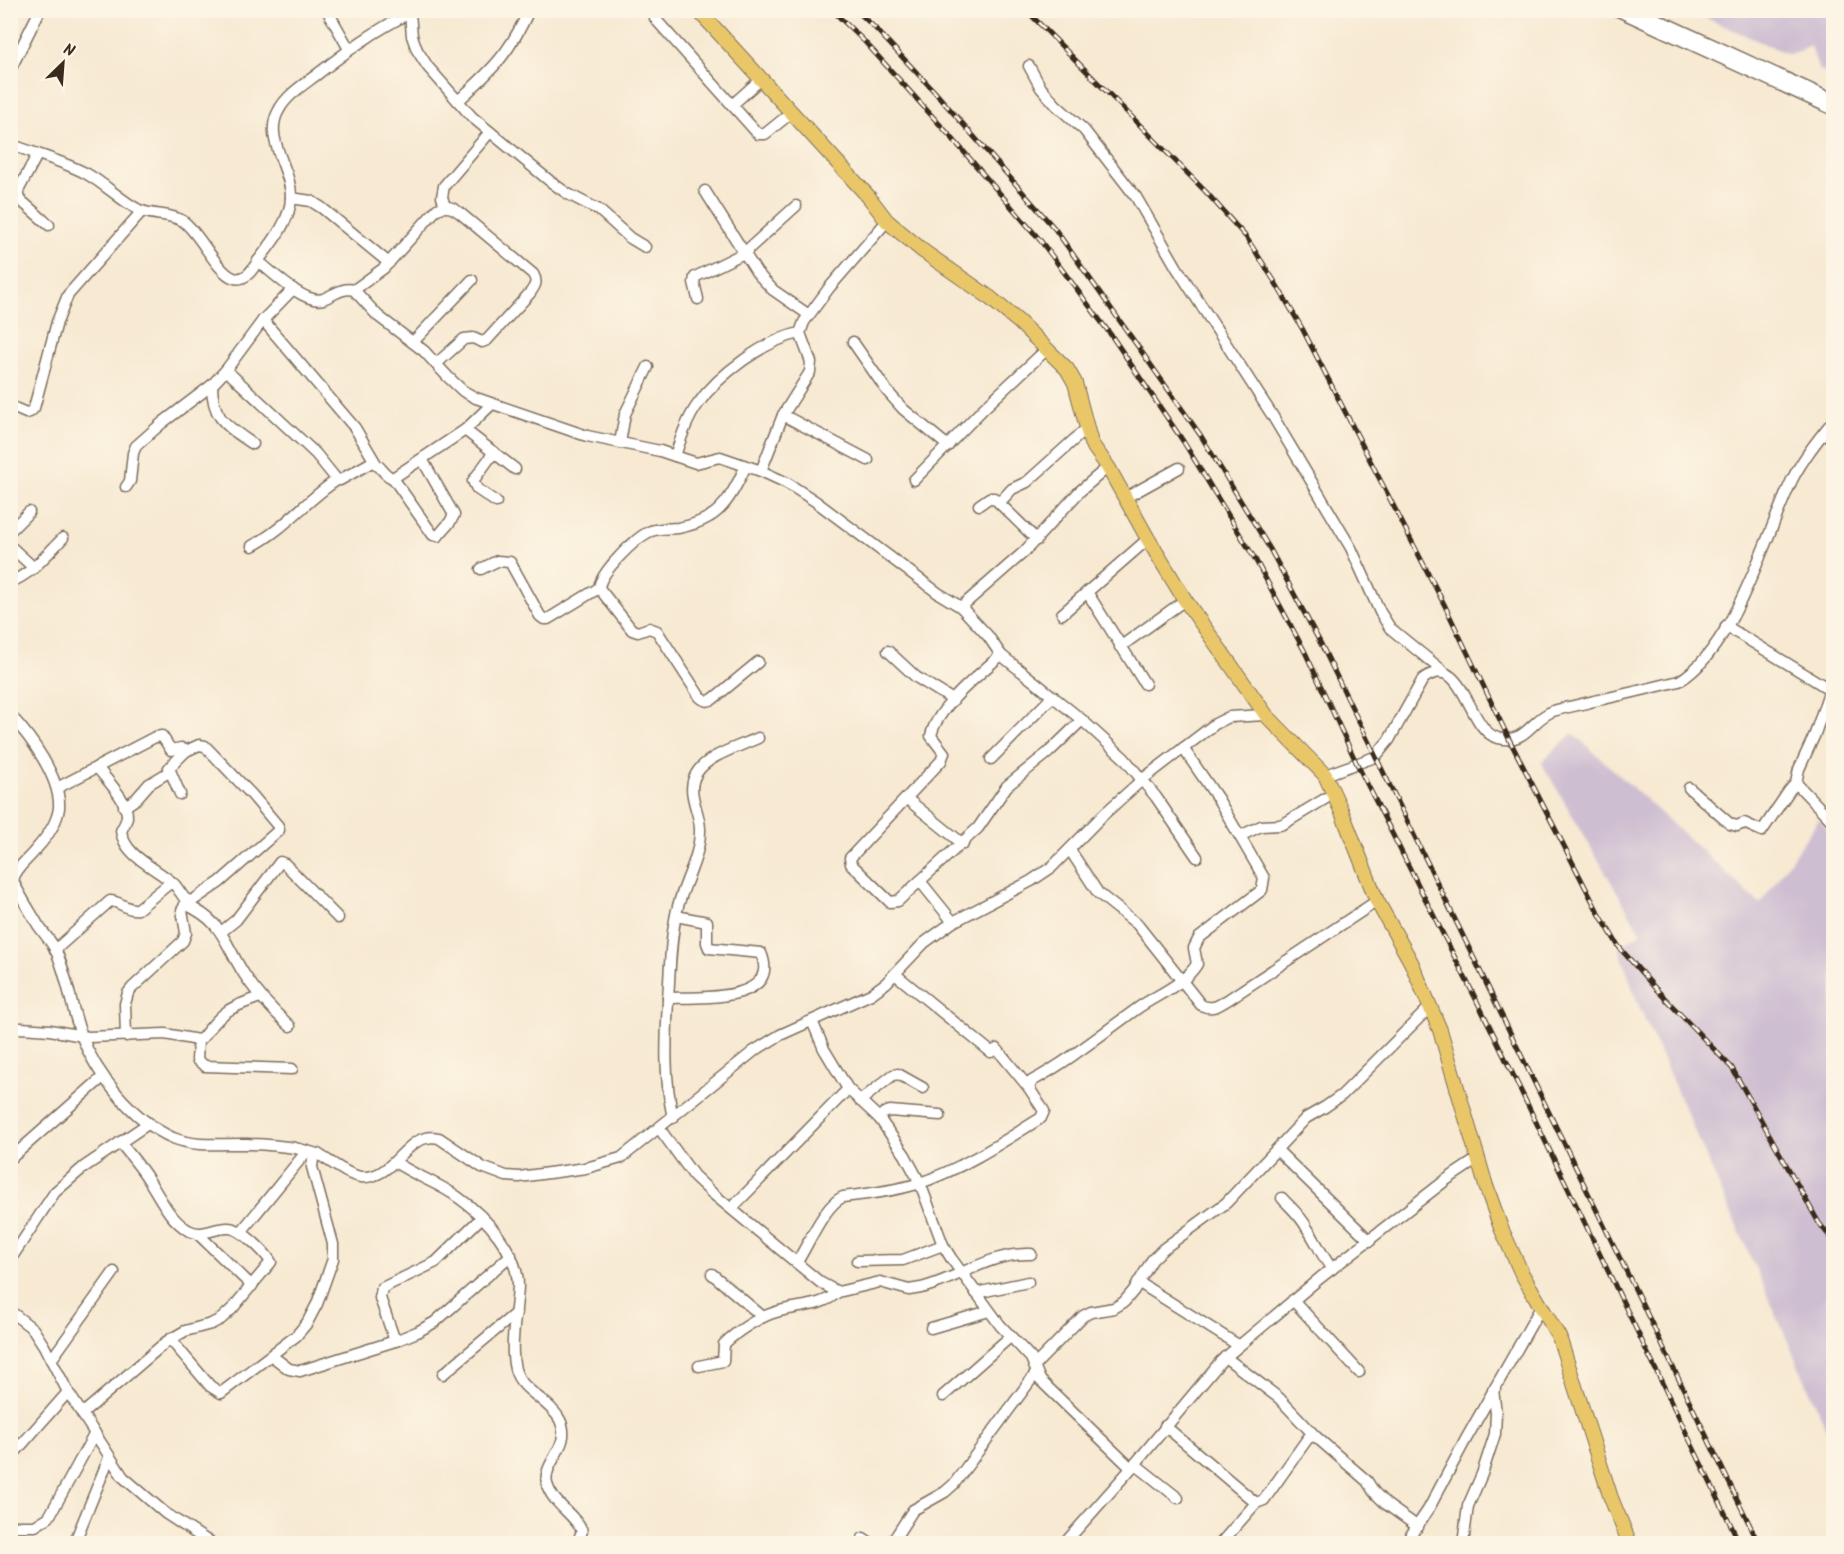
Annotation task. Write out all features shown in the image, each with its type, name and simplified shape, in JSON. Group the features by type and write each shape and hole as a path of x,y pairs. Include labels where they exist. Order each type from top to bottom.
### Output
{"main road":[{"path":"698,10 868,196 887,221 923,251 989,297 1067,369 1075,383 1091,442 1108,467 1185,600 1266,715 1324,775 1341,810 1377,901 1411,962 1440,1030 1486,1186 1522,1274 1558,1337 1611,1498 1630,1544"}],"street":[{"path":"10,70 40,10"},
{"path":"327,10 349,50"},
{"path":"458,101 507,52 519,33 529,10"},
{"path":"659,10 656,18 658,22 754,131 761,135 791,113"},
{"path":"1616,10 1833,110"},
{"path":"1637,10 1833,100"},
{"path":"10,144 85,173 142,211 181,220 190,227 226,273 231,277 244,278 285,220 291,198 290,185 274,132 274,120 279,109 289,98 349,50 385,25 410,12 412,36 417,50 428,67 458,101 490,132 520,154 551,182 599,210 630,238 645,247"},
{"path":"1029,66 1041,88 1084,130 1136,197 1177,268 1272,415 1351,548 1380,612 1390,628 1456,681 1478,721 1487,733 1497,738 1519,738 1551,712 1679,681 1692,673 1702,663 1737,607 1793,478 1810,448 1833,420"},
{"path":"732,105 760,80"},
{"path":"445,206 441,197 444,186 490,132"},
{"path":"37,155 18,191 18,198 49,225"},
{"path":"705,191 757,273 773,290 809,315"},
{"path":"291,198 311,201 322,208 389,263"},
{"path":"258,261 293,289 314,300 321,300 343,289 354,290 370,280 389,263 437,209 445,206 452,207 533,274 536,285 487,340 482,342 473,338 464,339 436,364"},
{"path":"698,299 695,277 744,253 796,206"},
{"path":"10,406 26,413 33,408 57,322 69,295 142,211"},
{"path":"761,471 783,415 811,367 800,333 801,327 829,288 887,221"},
{"path":"413,342 472,279"},
{"path":"126,487 130,481 136,446 170,416 212,385 263,320 293,289"},
{"path":"354,290 378,316 413,342 463,391 476,398 587,436 696,463 720,457 787,483 815,501 938,593 961,607 988,636 1001,655 1082,720 1124,758 1143,779 1197,856"},
{"path":"263,320 355,428 375,462 387,476 393,478 433,535 438,536 454,515 422,459"},
{"path":"675,456 696,406 724,375 766,346 800,333"},
{"path":"853,342 887,391 903,409 948,446"},
{"path":"914,480 984,408 1047,349"},
{"path":"620,443 625,414 648,367"},
{"path":"226,370 310,448 337,480"},
{"path":"212,385 214,407 218,417 253,444"},
{"path":"393,478 465,430 492,404"},
{"path":"783,415 868,460"},
{"path":"1000,502 1012,489 1027,482 1086,429"},
{"path":"465,430 515,469"},
{"path":"494,452 473,481 477,489 496,502"},
{"path":"252,546 270,536 319,491 375,462"},
{"path":"481,569 497,561 510,562 540,616 548,619 599,588 602,578 617,560 650,531 692,525 711,516 734,490 746,466"},
{"path":"961,607 1037,540 1080,491 1108,467"},
{"path":"1125,498 1179,468"},
{"path":"979,505 989,498 994,498 1037,540"},
{"path":"10,531 29,512"},
{"path":"10,582 34,568 63,538"},
{"path":"1062,614 1148,539"},
{"path":"10,546 34,568"},
{"path":"599,588 632,630 638,632 649,628 657,631 704,700 713,699 758,662"},
{"path":"1087,592 1145,684"},
{"path":"1120,647 1185,600"},
{"path":"1726,626 1831,691"},
{"path":"888,651 916,677 953,700"},
{"path":"1001,655 953,700 932,730 931,736 944,753 944,757 850,861 890,902 898,901 963,844 978,828 1007,786 1049,752 1082,720"},
{"path":"1324,775 1375,757 1389,740 1423,679 1433,672 1444,672"},
{"path":"1689,788 1730,824 1735,826 1747,824 1762,831 1796,783 1799,770 1831,691 1833,677"},
{"path":"991,759 1053,696"},
{"path":"10,715 51,772 57,788 59,807 55,822 45,838 12,874 13,890 56,950 81,1035 103,1077 120,1097 149,1123 172,1138 195,1144 249,1143 312,1153 360,1177 371,1176 382,1171 419,1139 431,1136 439,1138 493,1173 519,1177 586,1168 614,1161 636,1148 754,1051 780,1035 870,994 895,974 906,959 924,943 953,922 1031,881 1052,867 1104,814 1143,779 1215,724 1229,717 1266,715"},
{"path":"57,788 159,736 164,738 169,750 181,748 186,751"},
{"path":"673,1118 666,1078 669,970 680,897 697,852 700,831 692,784 696,774 712,759 758,738"},
{"path":"126,1036 125,1004 128,993 183,941 186,924 182,913 186,903 220,882 279,830 252,795 205,746 199,745 186,751 181,759 170,766 169,772 180,794"},
{"path":"1029,1088 1032,1082 1082,1051 1139,1008 1182,981 1197,964 1194,948 1199,938 1257,895 1265,885 1264,878 1240,836 1183,748"},
{"path":"97,767 124,807 127,817 121,831 126,845 132,853 173,883 186,903 206,915 221,932 260,998 290,1026"},
{"path":"124,807 136,799 145,787 169,772"},
{"path":"1796,783 1833,823"},
{"path":"1240,836 1260,826 1285,823 1333,794"},
{"path":"908,799 963,844"},
{"path":"1070,850 1098,893 1137,924 1201,1005 1208,1008 1215,1007 1377,901"},
{"path":"221,932 236,920 280,862 285,864 338,918"},
{"path":"920,881 953,922"},
{"path":"56,950 110,901 116,901 130,909 138,909 167,884 173,883"},
{"path":"668,998 711,997 743,991 758,985 764,971 761,953 709,948 707,922 676,916"},
{"path":"797,1262 828,1208 836,1200 843,1197 896,1190 920,1183 998,1145 1045,1114 1029,1088 998,1049 991,1052 895,974"},
{"path":"10,1029 40,1029 102,1037 165,1034 198,1040 222,1013 260,998"},
{"path":"891,1544 913,1510 945,1492 954,1484 1035,1370 1083,1316 1091,1312 1114,1308 1124,1302 1152,1260 1163,1249 1226,1203 1306,1118 1342,1095 1430,1006"},
{"path":"812,1021 824,1049 848,1089 879,1119 905,1155 920,1183 943,1245 989,1311 1030,1358 1048,1389 1132,1466 1178,1498"},
{"path":"198,1040 197,1060 205,1066 292,1069"},
{"path":"860,1101 898,1074 922,1088"},
{"path":"10,1159 103,1077"},
{"path":"732,1208 848,1089"},
{"path":"879,1119 884,1113 890,1111 940,1115"},
{"path":"10,1260 55,1192 68,1179 149,1123"},
{"path":"659,1128 694,1176 821,1283 838,1292"},
{"path":"120,1142 148,1179 169,1213 180,1224 198,1234 252,1286"},
{"path":"1278,1150 1370,1241"},
{"path":"241,1232 312,1153"},
{"path":"170,1340 210,1386 221,1393 272,1356 296,1336 307,1323 317,1304 333,1259 333,1244 312,1167 312,1153"},
{"path":"1064,1544 1225,1357 1332,1269 1446,1180 1479,1158"},
{"path":"395,1162 460,1198 495,1231 511,1256 516,1269 518,1285 515,1368 520,1380 550,1406 560,1420 564,1434 560,1449 547,1475 547,1483 560,1504 580,1525 582,1532 577,1544"},
{"path":"1282,1198 1308,1229 1320,1253 1332,1269"},
{"path":"395,1341 380,1298 382,1288 436,1262 481,1218"},
{"path":"82,1414 150,1354 170,1340 185,1331 221,1319 271,1262 241,1232 227,1228 198,1234"},
{"path":"857,1261 903,1260 943,1245"},
{"path":"699,1366 723,1361 724,1344 763,1317 789,1308 820,1304 831,1299 838,1292 880,1282 909,1290 921,1288 999,1258 1019,1253 1031,1254"},
{"path":"272,1356 289,1369 300,1371 395,1341 435,1322 511,1256"},
{"path":"51,1360 114,1272"},
{"path":"712,1274 763,1317"},
{"path":"976,1293 1028,1282"},
{"path":"1138,1282 1238,1345"},
{"path":"1293,1300 1359,1372"},
{"path":"1405,1544 1418,1527 1541,1307"},
{"path":"10,1311 33,1329 68,1392 123,1478 140,1493 212,1544"},
{"path":"932,1328 989,1311"},
{"path":"443,1374 516,1313"},
{"path":"943,1396 1010,1337"},
{"path":"1225,1357 1279,1398 1315,1436 1367,1481 1379,1498 1418,1527"},
{"path":"1463,1544 1468,1506 1482,1474 1495,1434 1493,1390"},
{"path":"10,1458 68,1392"},
{"path":"1166,1426 1256,1503"},
{"path":"10,1526 35,1526 49,1517 95,1433"},
{"path":"1220,1544 1256,1503 1264,1500 1308,1438 1315,1436"},
{"path":"10,1439 20,1446"},
{"path":"74,1544 109,1458"}],"shaded area":[{"path":"1690,11 1833,11 1833,76 1818,69 1811,46 1790,55"},
{"path":"1573,733 1760,904 1819,819 1833,836 1833,1443 1636,999 1619,947 1641,933 1541,762"}],"railway":[{"path":"832,10 865,42 952,138 1040,240 1111,335 1183,441 1255,559 1305,652 1357,764 1490,1027 1740,1544"},
{"path":"856,10 934,91 1055,229 1201,436 1270,549 1322,646 1759,1544"},
{"path":"1026,10 1206,192 1246,237 1303,330 1445,606 1509,739 1597,910 1619,947 1732,1068 1819,1223 1834,1242"}]}
